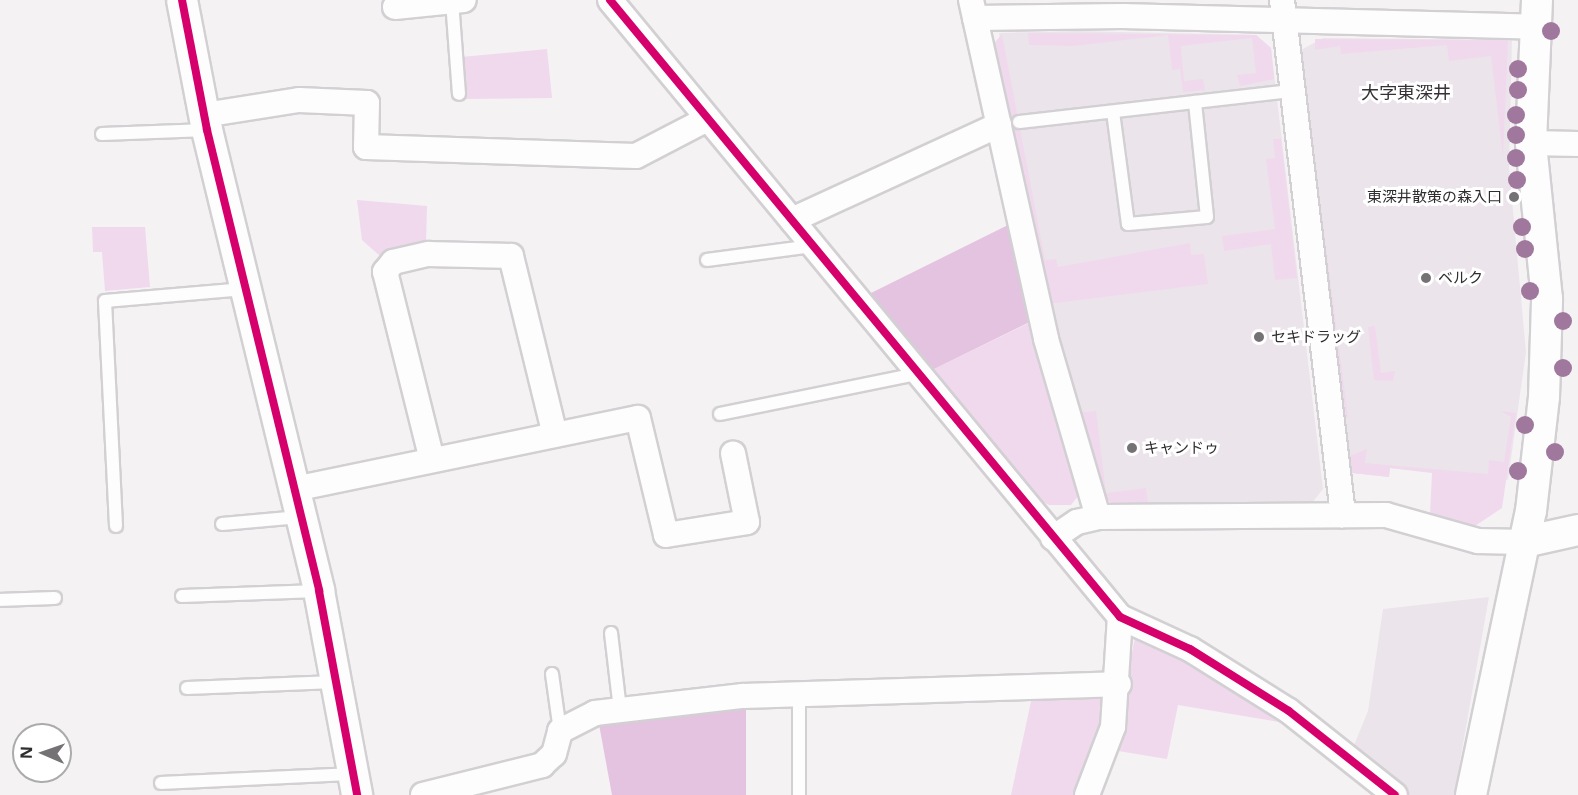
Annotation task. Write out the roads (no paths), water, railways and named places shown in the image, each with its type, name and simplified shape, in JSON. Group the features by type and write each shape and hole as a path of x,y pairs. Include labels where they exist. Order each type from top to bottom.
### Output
{"street":[{"path":"182,0 205,122 319,591 355,784"},
{"path":"610,0 916,374 1120,617 1190,649 1289,711 1395,795"},
{"path":"395,7 458,1"},
{"path":"1098,517 1046,339 1009,123 973,9 1124,16 1283,11 1536,13 1532,143 1548,334 1524,542 1471,795"},
{"path":"1283,11 1343,515"},
{"path":"205,122 299,100 367,103 366,147 636,156 708,119"},
{"path":"792,220 1009,123"},
{"path":"1532,143 1578,144"},
{"path":"432,460 385,273 393,262 429,254 511,256 555,435"},
{"path":"297,503 432,460 638,418 666,535 747,522 733,453"},
{"path":"1053,538 1098,517 1386,514 1478,541 1524,542 1578,530"},
{"path":"1087,795 1113,727 1119,684 1120,617"},
{"path":"423,795 542,765 554,754 560,732 595,713 743,696 799,698 1119,684"}],"lane":[{"path":"458,1 459,94"},
{"path":"1009,123 1291,91"},
{"path":"1113,112 1128,224 1208,217 1196,102"},
{"path":"102,134 205,122"},
{"path":"707,260 812,246"},
{"path":"116,526 105,301 244,289"},
{"path":"720,414 916,374"},
{"path":"222,524 297,503"},
{"path":"182,596 319,591"},
{"path":"0,600 55,598"},
{"path":"611,633 620,710"},
{"path":"552,674 560,732"},
{"path":"187,688 336,682"},
{"path":"799,698 799,795"},
{"path":"161,783 355,784"}],"place":[{"name":"東深井散策の森入口","path":"1514,197"},
{"name":"ベルク","path":"1426,278"},
{"name":"セキドラッグ","path":"1259,337"},
{"name":"キャンドゥ","path":"1132,448"}],"district":[{"name":"大字東深井","path":"1406,92"}]}
